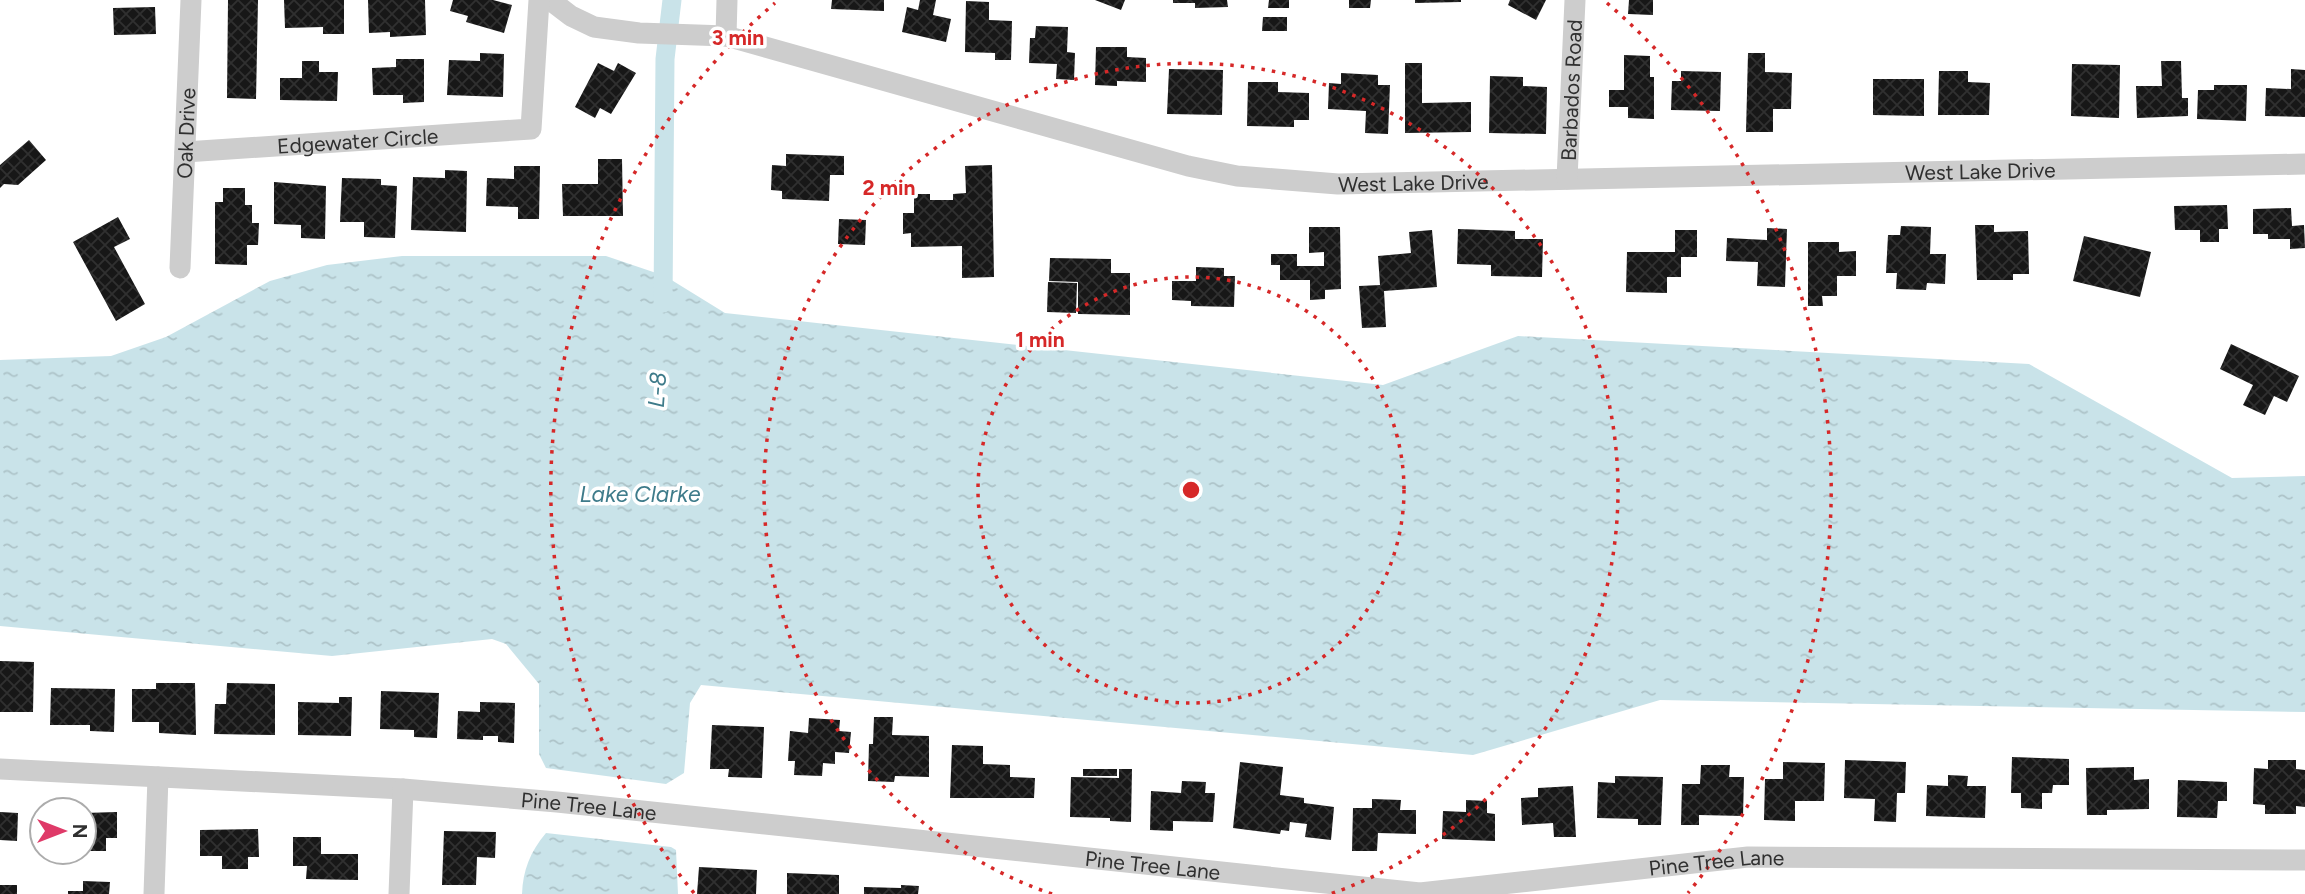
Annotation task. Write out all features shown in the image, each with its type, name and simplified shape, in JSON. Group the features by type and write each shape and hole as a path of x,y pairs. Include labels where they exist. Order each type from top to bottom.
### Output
{"street":[{"name":"Oak Drive","path":"180,268 191,0"},
{"name":"Edgewater Circle","path":"185,152 531,129 539,0"},
{"name":"West Lake Drive","path":"551,0 571,16 594,27 639,33 726,36 1176,163 1237,176 1338,184 2305,164"},
{"path":"726,36 727,0"},
{"name":"Barbados Road","path":"1567,179 1575,0"},
{"name":"Pine Tree Lane","path":"0,769 403,789 570,803 1420,894 1748,857 2305,860"},
{"path":"154,894 158,777"},
{"path":"399,894 403,789"}],"water":[{"name":"Lake Clarke","path":"402,256 606,256 665,276 725,313 1383,385 1518,336 2029,364 2232,478 2305,476 2305,712 1660,700 1473,755 701,685 690,703 684,773 666,784 546,768 539,754 539,684 506,644 492,639 332,656 0,626 0,360 111,356 166,337 270,281 327,265"},
{"path":"546,833 671,847 676,850 678,894 522,894 528,862"}],"building":[{"path":"228,0 258,0 256,99 227,98"},
{"path":"284,0 344,0 344,34 323,34 323,27 285,28"},
{"path":"368,0 425,0 426,35 390,37 390,32 369,33"},
{"path":"453,0 493,0 512,5 504,33 466,22 468,16 450,11"},
{"path":"832,0 884,0 884,11 831,9"},
{"path":"920,0 936,0 933,15 951,19 946,42 902,32 907,7 918,10"},
{"path":"1095,0 1125,0 1121,10"},
{"path":"1173,0 1227,0 1228,7 1195,8 1195,3 1173,3"},
{"path":"1269,0 1289,0 1289,8 1268,8"},
{"path":"1349,0 1371,0 1370,8 1349,8"},
{"path":"1415,0 1461,0 1461,2 1415,3"},
{"path":"1510,0 1546,0 1536,20 1508,5"},
{"path":"1629,0 1653,0 1653,15 1628,14"},
{"path":"966,1 989,2 989,20 1012,21 1011,60 995,60 995,53 965,52"},
{"path":"155,7 156,34 114,35 113,8"},
{"path":"1263,17 1287,17 1287,31 1262,31"},
{"path":"1036,26 1068,27 1067,52 1075,53 1074,80 1056,79 1057,64 1029,63 1030,38 1035,38"},
{"path":"1096,47 1127,47 1127,57 1146,58 1146,82 1117,81 1117,86 1095,85"},
{"path":"480,53 504,54 503,97 447,95 449,60 480,61"},
{"path":"1748,53 1765,53 1765,72 1792,73 1791,109 1773,109 1773,132 1746,132"},
{"path":"1624,55 1650,56 1650,77 1654,77 1654,119 1628,118 1628,107 1609,107 1609,90 1624,90"},
{"path":"396,59 424,59 424,102 403,103 403,95 373,95 372,68 396,67"},
{"path":"302,61 319,61 319,72 338,72 337,101 280,100 280,78 302,78"},
{"path":"2161,61 2181,61 2182,98 2188,98 2188,116 2137,118 2136,86 2162,86"},
{"path":"598,63 614,71 618,63 636,73 611,114 600,108 595,118 575,107"},
{"path":"1405,63 1422,63 1422,103 1471,102 1471,132 1405,133"},
{"path":"2072,64 2120,65 2119,118 2071,116"},
{"path":"1169,69 1223,70 1222,115 1167,114"},
{"path":"2291,69 2305,70 2305,117 2265,116 2266,88 2291,89"},
{"path":"1681,71 1721,72 1720,111 1671,110 1672,81 1681,81"},
{"path":"1939,71 1968,71 1968,82 1990,83 1989,115 1938,115"},
{"path":"1341,73 1378,75 1378,85 1390,85 1388,134 1365,133 1366,111 1328,109 1329,83 1341,84"},
{"path":"1490,76 1523,77 1523,86 1547,87 1546,134 1489,133"},
{"path":"1873,79 1924,79 1924,116 1873,115"},
{"path":"1248,82 1278,82 1278,92 1309,93 1309,120 1294,120 1294,127 1247,126"},
{"path":"2214,85 2247,85 2246,121 2197,119 2198,90 2214,90"},
{"path":"29,140 46,160 18,185 4,184 0,188 0,165"},
{"path":"786,154 844,156 844,175 830,175 829,201 782,199 782,191 771,190 772,165 786,166"},
{"path":"598,159 622,159 623,216 563,216 562,184 598,184"},
{"path":"992,165 994,277 962,278 962,246 911,247 911,233 903,234 903,213 914,213 914,194 930,194 930,200 953,200 953,194 966,193 965,166"},
{"path":"514,166 540,166 539,219 518,219 518,207 486,206 487,178 514,179"},
{"path":"445,170 467,171 466,232 411,230 413,177 445,178"},
{"path":"342,178 381,179 381,185 397,186 395,238 364,237 364,222 340,222"},
{"path":"274,182 326,186 325,239 301,238 301,225 274,224"},
{"path":"223,188 245,188 245,205 252,205 252,223 259,223 258,245 247,245 247,265 215,264 215,202 223,202"},
{"path":"2227,205 2228,229 2219,229 2219,242 2200,242 2200,230 2175,230 2174,206"},
{"path":"2291,208 2292,226 2304,225 2305,248 2290,249 2290,239 2268,239 2268,234 2253,234 2253,209"},
{"path":"118,217 130,239 114,247 145,304 116,321 73,242"},
{"path":"839,219 866,220 865,245 838,244"},
{"path":"1975,225 1994,225 1994,232 2028,231 2029,274 2013,274 2013,280 1977,280"},
{"path":"1901,226 1931,227 1930,254 1946,254 1945,284 1927,283 1926,290 1896,289 1897,273 1886,273 1888,235 1900,235"},
{"path":"1309,227 1340,227 1341,289 1325,290 1325,299 1310,300 1310,280 1280,280 1280,265 1271,265 1271,254 1297,254 1297,266 1324,266 1324,252 1309,253"},
{"path":"1767,228 1787,229 1785,287 1757,286 1758,262 1726,261 1727,238 1767,240"},
{"path":"1458,229 1515,231 1515,239 1543,239 1542,277 1491,276 1491,265 1457,264"},
{"path":"1432,230 1437,287 1384,291 1386,327 1362,328 1359,286 1380,285 1378,256 1411,253 1409,232"},
{"path":"1675,230 1697,230 1697,257 1681,257 1681,277 1667,277 1667,293 1626,292 1627,252 1675,252"},
{"path":"2084,236 2151,252 2140,297 2073,281"},
{"path":"1808,242 1839,242 1839,252 1856,251 1856,276 1837,276 1837,296 1822,296 1823,306 1808,306"},
{"path":"1050,258 1111,259 1111,273 1130,273 1130,315 1078,314 1078,282 1049,281"},
{"path":"1196,267 1224,268 1224,276 1235,276 1234,307 1191,306 1191,301 1172,300 1172,281 1196,281"},
{"path":"1048,282 1077,283 1076,313 1047,312"},
{"path":"2231,344 2299,376 2287,402 2274,396 2265,415 2243,405 2253,385 2220,369"},
{"path":"0,661 34,662 33,712 0,712"},
{"path":"156,683 195,683 196,735 159,733 159,722 132,722 132,689 156,689"},
{"path":"227,683 275,684 275,735 214,734 215,704 226,704"},
{"path":"51,688 115,689 114,732 90,731 90,725 50,725"},
{"path":"381,691 439,693 437,738 414,737 414,730 380,729"},
{"path":"339,697 352,697 351,736 298,735 298,702 339,703"},
{"path":"480,702 515,703 514,743 498,742 498,736 483,736 483,740 457,739 458,711 480,712"},
{"path":"874,717 893,717 892,735 929,736 929,777 895,776 894,782 868,781 869,744 873,744"},
{"path":"809,718 840,720 839,731 851,732 849,753 835,752 835,764 823,763 822,776 794,775 795,761 788,761 790,731 808,733"},
{"path":"712,725 764,727 762,778 728,777 729,769 710,769"},
{"path":"952,745 983,746 983,764 1010,765 1010,777 1035,778 1034,798 950,798"},
{"path":"2012,757 2069,759 2069,785 2053,785 2052,793 2042,793 2042,809 2021,808 2021,793 2011,793"},
{"path":"1845,760 1906,762 1905,793 1897,793 1896,822 1874,821 1875,799 1844,798"},
{"path":"2268,760 2296,760 2296,769 2305,770 2305,807 2296,806 2296,814 2265,814 2265,805 2253,804 2254,768 2268,769"},
{"path":"1240,762 1283,767 1280,795 1304,798 1304,803 1334,807 1331,840 1305,837 1307,824 1290,822 1289,831 1281,830 1280,834 1233,828"},
{"path":"1783,762 1825,763 1824,801 1795,801 1795,821 1764,820 1765,779 1783,779"},
{"path":"1701,765 1730,765 1729,777 1744,777 1743,816 1699,815 1699,825 1681,825 1682,784 1700,784"},
{"path":"2134,767 2134,780 2149,779 2149,809 2107,810 2107,815 2087,815 2086,768"},
{"path":"1083,769 1117,769 1117,776 1083,776"},
{"path":"1119,769 1132,769 1131,822 1110,821 1110,818 1070,817 1071,777 1119,778"},
{"path":"1948,775 1968,776 1967,786 1986,786 1985,818 1926,816 1927,785 1948,786"},
{"path":"1615,776 1663,777 1661,825 1638,825 1638,819 1597,818 1598,782 1615,783"},
{"path":"2178,780 2227,782 2227,801 2218,801 2217,818 2177,817"},
{"path":"1182,781 1206,782 1205,793 1215,793 1213,822 1173,821 1173,831 1150,830 1151,791 1181,793"},
{"path":"1573,786 1576,837 1554,837 1553,823 1522,825 1521,798 1538,797 1538,788"},
{"path":"1372,799 1401,800 1400,810 1416,810 1416,834 1378,833 1377,851 1352,851 1353,808 1372,808"},
{"path":"1466,800 1487,801 1487,813 1495,814 1495,841 1442,839 1443,811 1466,812"},
{"path":"0,812 18,813 17,841 0,840"},
{"path":"117,812 117,838 106,838 106,851 98,851 98,813"},
{"path":"258,829 259,857 248,857 248,869 222,869 222,856 200,856 200,830"},
{"path":"444,831 496,832 495,858 477,857 476,885 442,885"},
{"path":"293,837 321,837 321,854 358,854 358,880 306,879 307,866 293,866"},
{"path":"699,867 757,870 756,894 697,894"},
{"path":"787,873 839,875 839,894 787,894"},
{"path":"83,881 110,882 109,894 68,894 68,891 83,891"},
{"path":"0,885 17,885 17,894 0,894"},
{"path":"901,885 919,886 918,894 864,894 864,887 901,888"}],"waterway":[{"name":"L-8","path":"663,303 665,59 672,0"}]}
